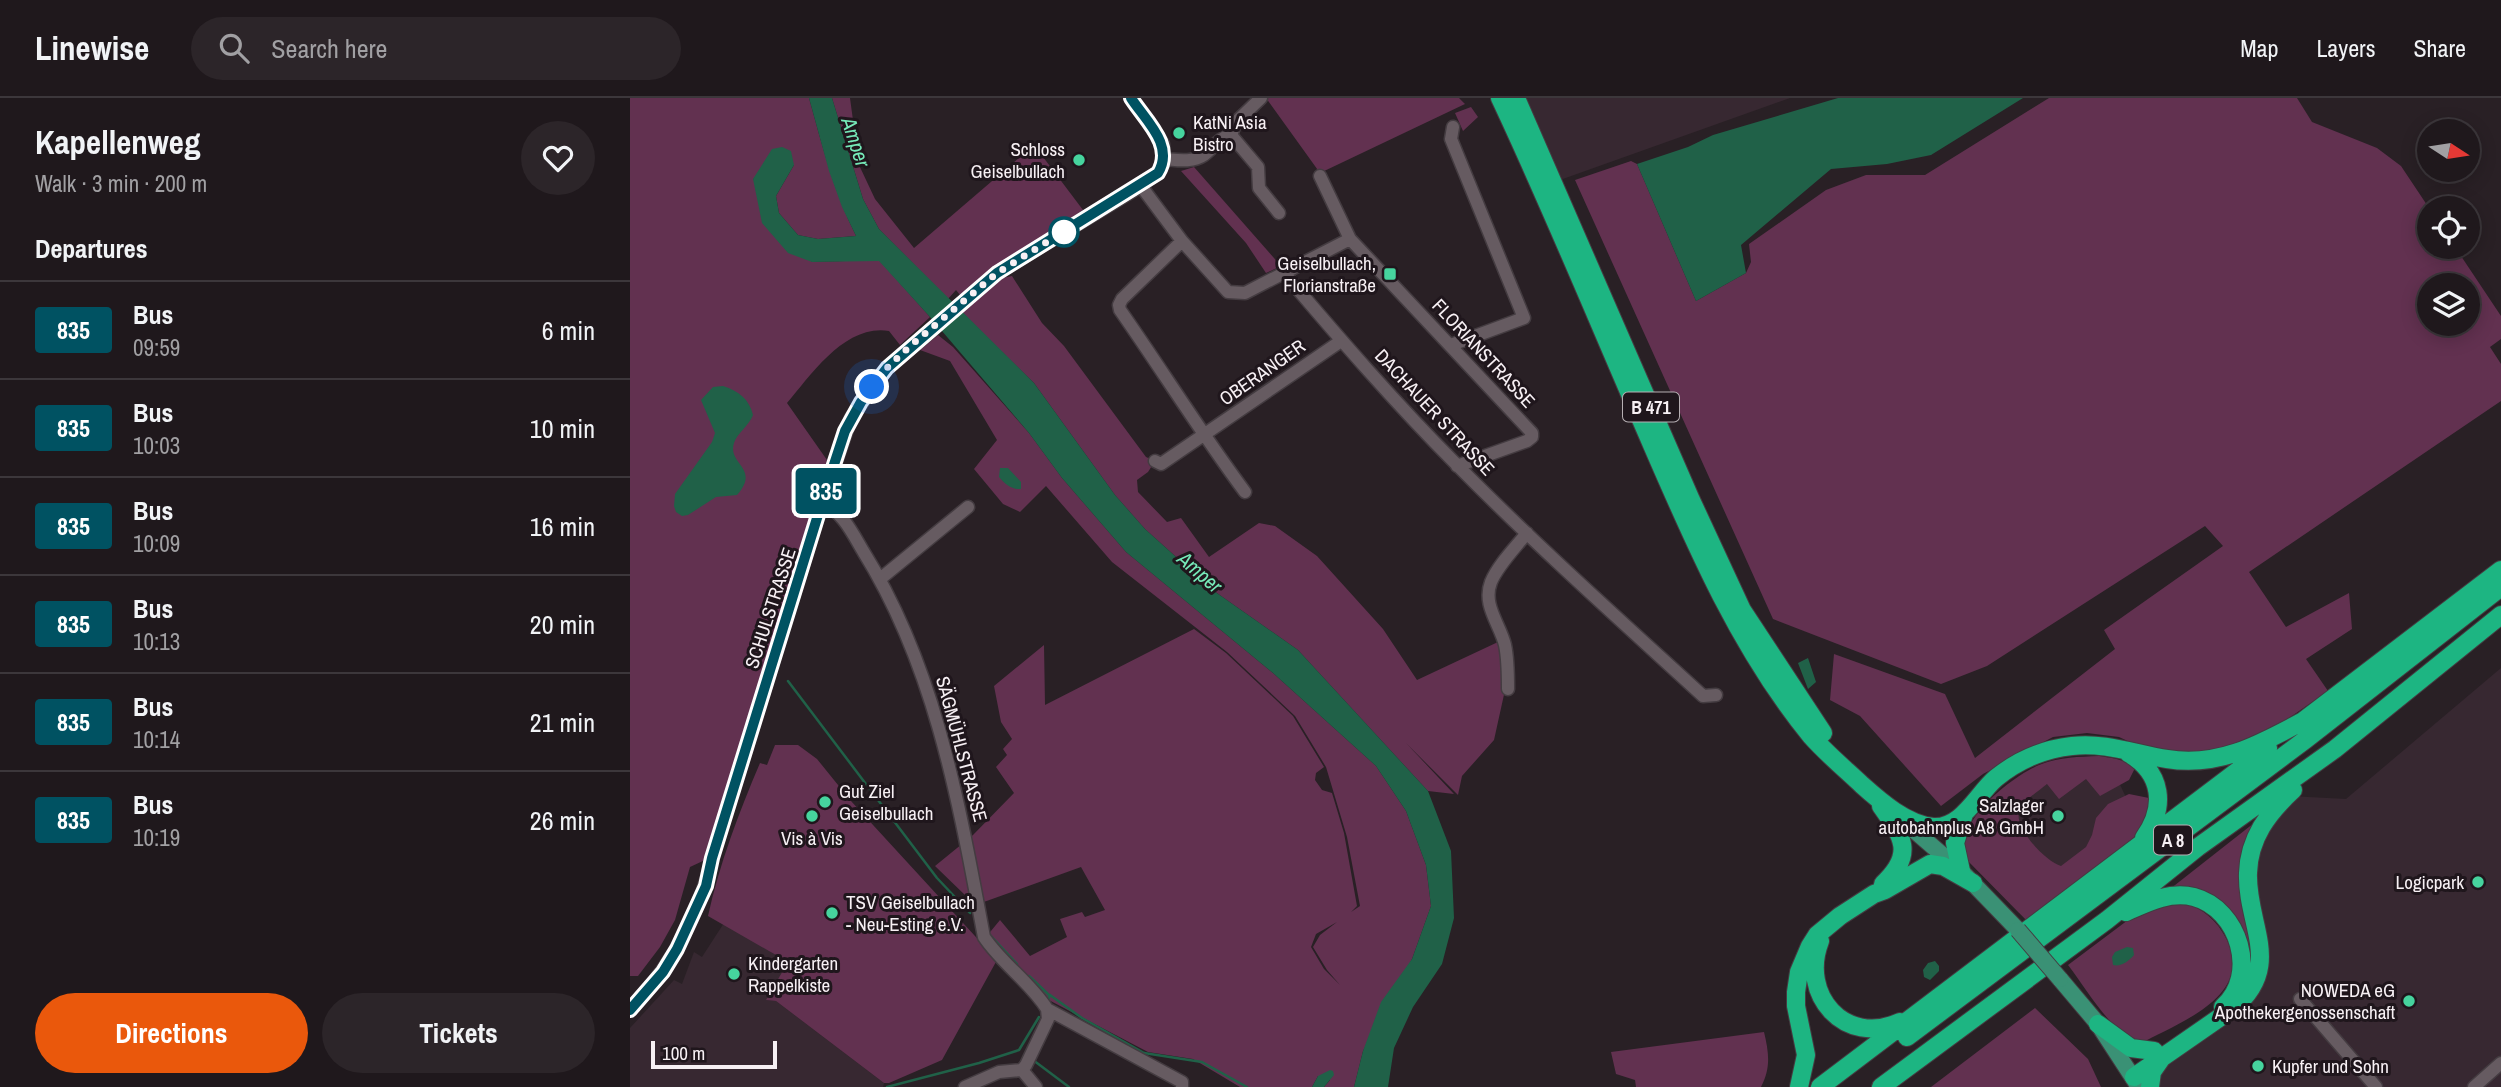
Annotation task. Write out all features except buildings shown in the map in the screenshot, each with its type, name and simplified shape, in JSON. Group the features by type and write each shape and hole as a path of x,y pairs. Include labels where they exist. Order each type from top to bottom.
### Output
{"highway":[{"name":"B 471","path":"1500,98 1679,508 1733,618 1792,710 1814,739 1889,808"},
{"name":"B 471","path":"1516,98 1691,500 1742,610 1845,768"},
{"path":"1820,1087 2501,570"},
{"name":"A 8","path":"1840,1087 2154,855 2501,587"},
{"name":"A 8","path":"1881,1087 2107,920 2198,846 2335,749 2501,615"},
{"path":"1889,808 1923,825 1933,827 1949,824 1964,814 1997,777 2029,758 2073,746 2088,745 2179,761 2216,759 2252,747 2305,720"},
{"path":"2121,749 2148,770 2157,790 2157,814 2152,826 2135,849"},
{"path":"2150,1087 2159,1054 2242,1001 2256,980 2261,958 2260,942 2248,873 2253,845 2273,809 2335,749"},
{"path":"1868,790 1896,828 1902,841 1902,860 1886,886"},
{"path":"1964,814 1955,843 1957,858 1967,877"},
{"path":"1799,1087 1806,1055 1796,1006 1799,972 1817,935 1886,886 1930,864 1943,866 1967,877"},
{"path":"2107,920 2161,897 2194,897 2212,905 2221,913 2235,932 2239,943 2239,980 2228,1002 2159,1054 2134,1077"},
{"path":"1830,925 1819,942 1814,968 1818,991 1833,1013 1856,1026 1881,1028 1892,1026 1922,1011"},
{"path":"2098,1024 2131,1048 2159,1054"}],"main road":[{"name":"B 471","path":"1889,808 1967,877 2018,930 2098,1024 2134,1077"}],"street":[{"path":"1131,98 1163,144 1164,159 1196,158 1223,137 1231,135"},
{"path":"1231,135 1236,122 1261,98"},
{"path":"1451,345 1524,318 1451,139 1453,127"},
{"path":"1231,135 1258,167 1259,188 1279,213"},
{"name":"SCHULSTRASSE","path":"630,1010 663,972 677,949 706,886 712,858 845,431 861,402 887,368 997,273 1024,254 1141,186 1158,173 1164,159"},
{"name":"FLORIANSTRASSE","path":"1320,176 1350,239 1532,433 1527,441 1457,466"},
{"path":"1141,186 1182,241 1228,292 1245,293 1350,239"},
{"path":"1182,241 1119,305 1120,310 1245,492"},
{"name":"DACHAUER STRASSE","path":"1283,272 1341,341 1457,466 1703,696 1716,695"},
{"name":"OBERANGER","path":"1155,461 1161,464 1341,341"},
{"name":"SÄGMÜHLSTRASSE","path":"822,504 838,514 880,579 908,635 932,701 956,795 984,937 994,953 1039,997 1047,1009 1182,1082 1182,1087"},
{"path":"880,579 968,507"},
{"path":"1508,689 1508,660 1488,602 1489,585 1527,533"},
{"name":"SCHULSTRASSE","path":"630,998 670,946 712,858"},
{"path":"2300,999 2376,1087"},
{"path":"1024,1068 1048,1019 1047,1009"},
{"path":"2474,1087 2501,1063"},
{"path":"965,1087 999,1072 1024,1068"},
{"path":"1024,1068 1036,1087"}],"shaded area":[{"path":"630,98 809,98 835,185 856,236 818,239 798,235 779,213 776,196 794,165 753,179 812,262 879,260 930,317 900,345 889,331 858,335 844,343 819,366 787,403 827,460 705,860 690,867 675,920 660,947 638,976 630,976"},
{"path":"809,98 832,98 863,199 879,229 1034,383 1115,495 1145,529 1214,591 1298,650 1428,791 1451,851 1454,918 1442,964 1413,1007 1394,1048 1388,1087 1354,1087 1363,1051 1381,1002 1412,959 1431,906 1426,865 1406,811 1376,766 1273,673 1126,552 1062,478 1029,433 879,261 812,262 788,253 762,223 753,179 772,149 782,147 791,151 794,165 776,196 779,213 798,235 818,239 856,236 829,171"},
{"path":"832,98 850,98 859,165 875,199 914,248 1034,145 1083,210 999,265 960,295 956,290 948,299 879,229 863,199"},
{"path":"1266,98 1459,98 1465,104 1320,173"},
{"path":"1523,98 1790,98 1560,180"},
{"path":"1838,98 2023,98 1931,155 1887,164 1831,169 1741,245 1746,273 1696,301 1637,164 1688,147 1713,135"},
{"path":"2049,98 2297,98 2312,122 2377,148 2401,166 2421,196 2417,196 2417,259 2463,259 2472,273 2417,273 2417,336 2480,336 2480,284 2501,316 2501,339 2490,347 2501,364 2501,401 2249,572 2286,627 2349,593 2352,629 2306,659 2328,691 2263,736 2190,758 2156,754 2119,737 2087,733 2053,737 1983,774 1941,806 1860,716 1830,700 1834,654 1945,694 1975,758 2115,649 2104,630 2223,546 2205,526 1987,666 1941,684 1773,619 1575,180 1631,161 1637,164 1696,301 1746,273 1751,262 1749,244 1826,190 1866,175 1925,175"},
{"path":"1471,107 1478,117 1463,131 1455,113"},
{"path":"1194,167 1281,266 1266,273 1246,243 1181,171"},
{"path":"1012,276 1042,323 1064,346 1146,457 1155,461 1148,472 1137,480 1138,492 1167,522 1181,518 1209,557 1259,523 1275,526 1317,556 1383,629 1417,680 1498,642 1507,681 1494,740 1462,776 1458,795 1406,743 1454,794 1428,791 1298,650 1214,591 1145,529 1115,495 1034,383 962,313 1002,278"},
{"path":"938,335 953,347 1029,433 1062,478 1126,552 1273,673 1376,766 1406,811 1426,865 1431,906 1412,959 1363,1051 1354,1087 1324,1087 1330,1080 1318,1076 1312,1087 1240,1087 1193,1059 1148,1052 1043,997 986,937 1000,920 1030,956 1067,937 1060,919 1082,912 1085,917 1105,910 1081,867 981,903 968,898 935,866 973,835 1014,793 996,767 1007,755 1003,749 1012,739 1001,722 994,686 1044,645 1045,705 1194,629 1226,653 1293,716 1324,767 1316,773 1315,780 1322,790 1332,793 1344,833 1357,906 1351,912 1360,906 1347,837 1326,767 1295,716 1227,652 1112,562 1046,486 1020,512 1003,504 974,469 997,440 950,361 920,350","holes":["1337,922 1320,935 1313,947 1340,985 1324,969 1311,947 1316,934"]},
{"path":"723,386 743,396 753,415 734,443 733,450 746,478 737,495 716,497 682,516 676,512 674,506 675,494 712,442 715,433 701,400 713,387"},
{"path":"1000,468 1008,468 1021,482 1021,489 1001,480"},
{"path":"1808,658 1816,682 1808,689 1798,663"},
{"path":"2501,668 2501,1087 2153,1087 2155,1074 2246,1001 2251,868 2259,835 2289,796 2346,799"},
{"name":"TSV Geiselbullach - Neu-Esting e.V.","path":"775,745 798,745 817,759 851,801 997,960 942,1060 889,1083 884,1083 776,1001 766,1000 788,962 708,916 724,858 745,800 760,763 767,765"},
{"path":"2099,756 2122,761 2135,768 2129,780 2100,796 2086,779 2059,799 2047,784 2021,807 2021,826 2032,843 2047,858 2061,866 2086,847 2096,818 2108,804 2129,794 2149,798 2150,808 2139,835 2029,923 1969,862 1964,848 1966,834 1985,805 2027,771 2053,760"},
{"path":"2110,763 2136,819 2019,913 1969,862 2011,796"},
{"path":"2254,823 2256,950 2250,980 2241,931 2170,889"},
{"path":"2182,901 2209,916 2223,933 2233,960 2230,977 2222,992 2208,1005 2140,1044 2109,1020 2068,965 2148,905"},
{"path":"724,923 789,963 767,1000 776,1001 884,1083 883,1087 630,1087 630,1028 674,980 682,984 694,952 702,957"},
{"path":"2127,947 2133,948 2134,955 2125,963 2113,965 2112,957 2115,952"},
{"path":"1935,961 1939,971 1930,980 1924,977 1923,970 1928,963"},
{"path":"2035,1008 2088,1059 2101,1087 1931,1087"},
{"path":"1764,1032 1768,1060 1761,1087 1636,1087 1635,1080 1616,1074 1611,1052"},
{"path":"1330,1070 1334,1075 1324,1087 1312,1087 1318,1076"}],"waterway":[{"path":"788,681 937,878 970,913"},
{"path":"990,935 1017,964"},
{"path":"1029,976 1049,995"},
{"path":"1048,1000 1050,995 1082,1018 1144,1053 1202,1062 1247,1087"},
{"path":"887,1087 1019,1050 1039,1017"},
{"path":"1033,1060 1069,1087"}],"bus line":[{"name":"835","path":"630,1010 663,972 693,918 706,886 744,752 826,489 851,418 887,368 997,273 1158,173 1164,159 1163,144 1131,98"}],"place":[{"name":"KatNi Asia Bistro","path":"1179,133"},
{"name":"Schloss Geiselbullach","path":"1079,160"},
{"name":"Geiselbullach, Florianstraße","path":"1390,274"},
{"name":"Gut Ziel Geiselbullach","path":"825,802"},
{"name":"Vis à Vis","path":"812,816"},
{"name":"Salzlager autobahnplus A8 GmbH","path":"2058,816"},
{"name":"Logicpark","path":"2478,882"},
{"name":"TSV Geiselbullach - Neu-Esting e.V.","path":"832,913"},
{"name":"Kindergarten Rappelkiste","path":"734,974"},
{"name":"NOWEDA eG Apothekergenossenschaft","path":"2409,1001"},
{"name":"Kupfer und Sohn","path":"2258,1066"}],"route":[{"path":"872,387 909,347 997,273 1066,230 1064,232"}],"water label":[{"name":"Amper","path":"856,142"},
{"name":"Amper","path":"1200,572"}]}
